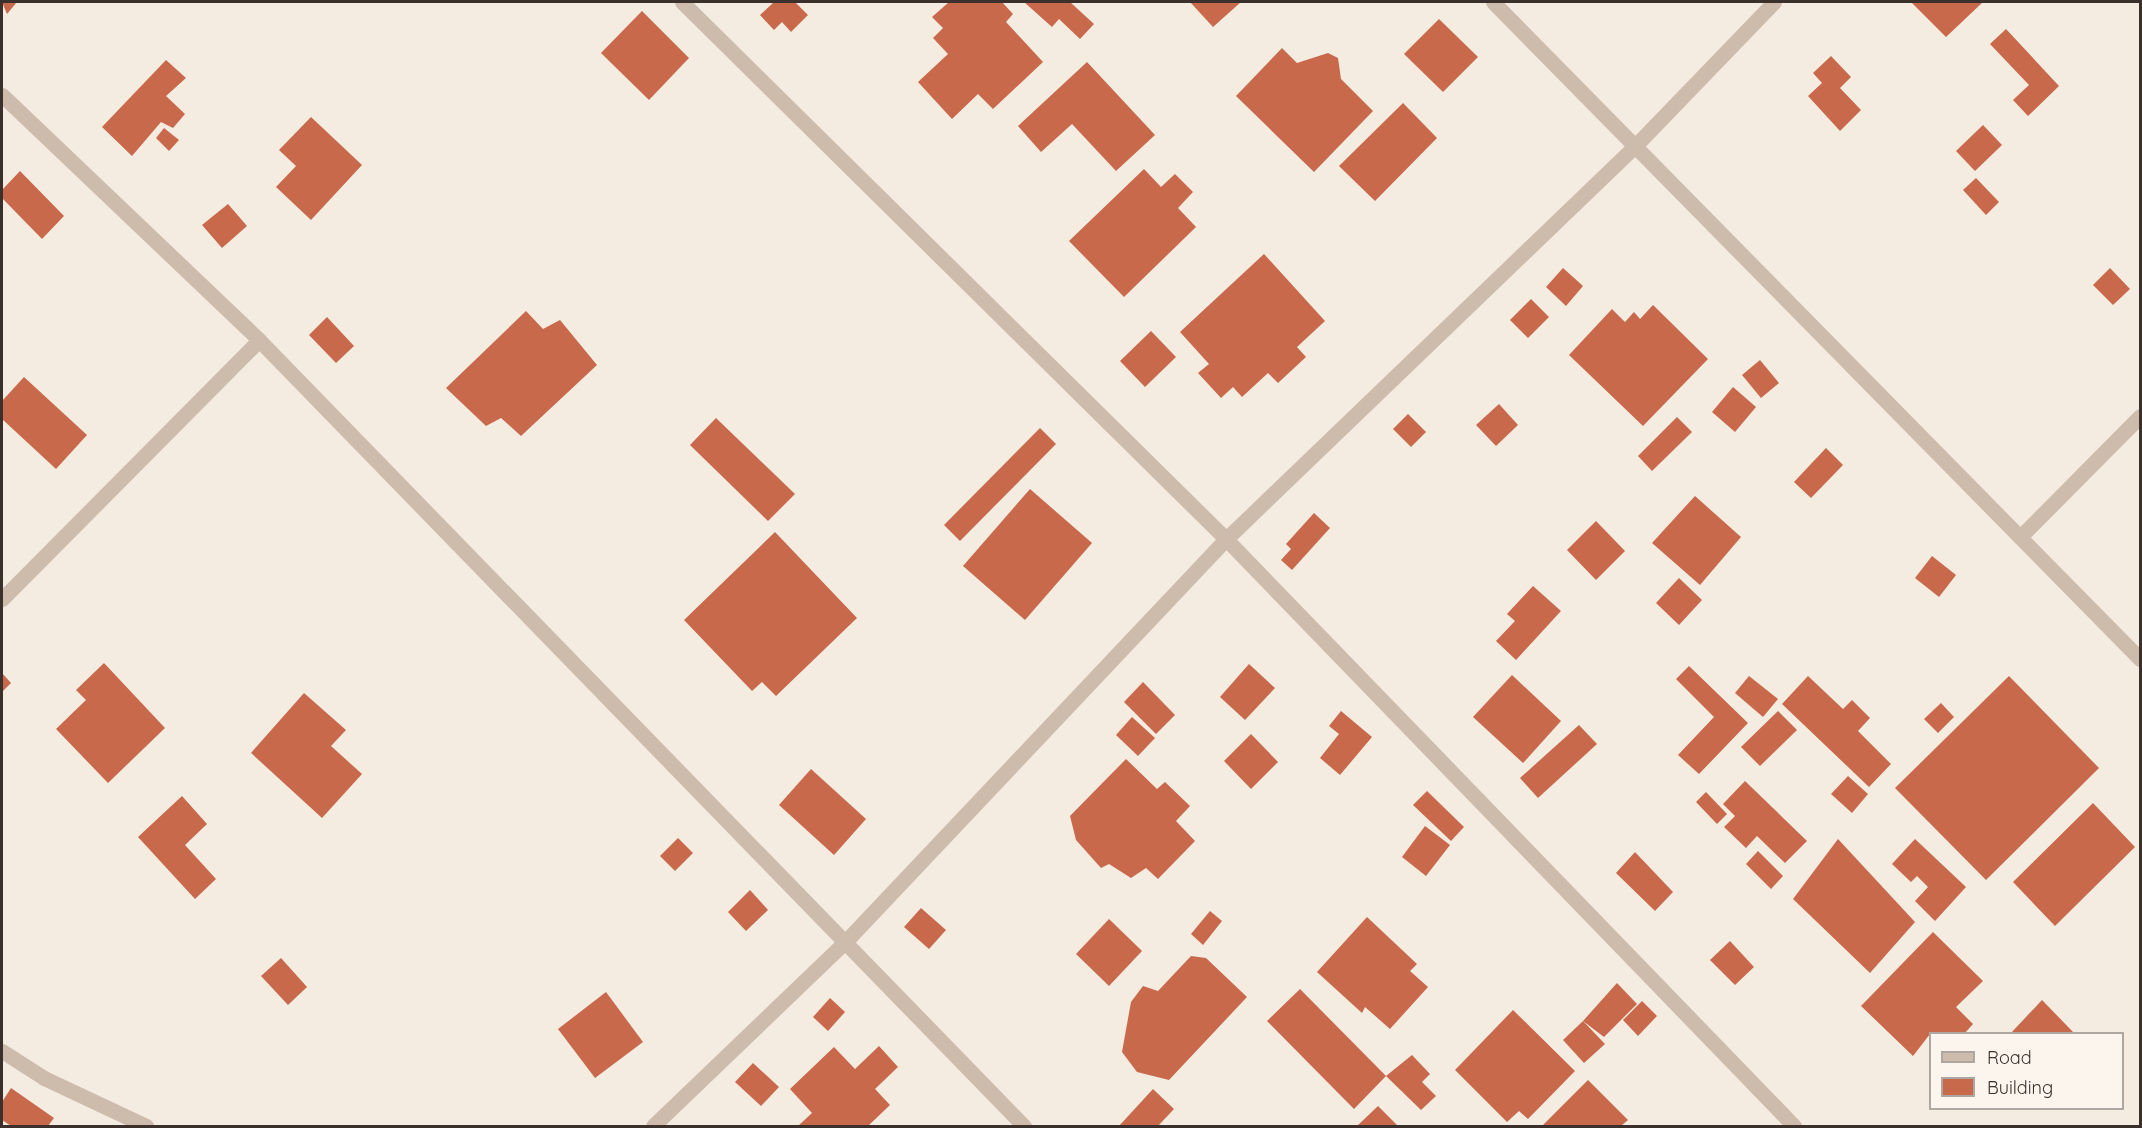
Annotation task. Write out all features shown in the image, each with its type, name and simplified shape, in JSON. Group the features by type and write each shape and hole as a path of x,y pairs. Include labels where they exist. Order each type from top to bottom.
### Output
{"street":[{"path":"682,2 1226,538 1794,1126"},
{"path":"1493,2 2140,659"},
{"path":"652,1126 845,942 1226,538 1635,146 1774,2"},
{"path":"2,95 259,340 1024,1126"},
{"path":"2,599 259,340"},
{"path":"2020,537 2140,417"},
{"path":"2,1050 44,1078 146,1126"}],"building":[{"path":"2,2 17,2 7,14"},
{"path":"774,2 795,2 808,15 791,32 782,22 774,30 760,15"},
{"path":"949,2 1002,2 1013,14 1006,22 1043,62 993,109 978,94 952,119 918,82 948,54 933,38 943,28 932,17"},
{"path":"1024,2 1070,2 1094,24 1080,39 1059,19 1052,27"},
{"path":"1190,2 1241,2 1213,27"},
{"path":"1911,2 1983,2 1946,37"},
{"path":"642,11 689,58 649,100 601,53"},
{"path":"1439,19 1478,57 1443,92 1404,54"},
{"path":"2006,29 2059,86 2028,116 2013,100 2029,85 1990,44"},
{"path":"1282,48 1297,63 1328,53 1338,58 1341,79 1373,111 1314,172 1236,96"},
{"path":"1831,56 1851,77 1840,88 1861,110 1840,131 1808,96 1822,83 1813,73"},
{"path":"166,60 186,78 166,96 185,114 173,128 161,122 132,156 102,127"},
{"path":"1087,62 1155,135 1116,171 1072,124 1041,152 1018,126"},
{"path":"1403,103 1437,138 1375,201 1339,166"},
{"path":"311,117 362,165 311,220 276,187 296,166 279,150"},
{"path":"1983,125 2002,145 1975,171 1956,151"},
{"path":"164,128 179,140 169,151 156,138"},
{"path":"1144,169 1161,187 1175,174 1193,192 1178,208 1196,227 1124,297 1069,241"},
{"path":"20,171 64,216 42,239 2,198 2,190"},
{"path":"1976,178 1999,202 1986,215 1963,190"},
{"path":"228,204 247,226 222,248 202,225"},
{"path":"1264,254 1325,321 1297,347 1306,357 1278,383 1268,373 1242,397 1233,387 1221,398 1198,373 1209,364 1180,332"},
{"path":"1563,268 1583,286 1566,306 1546,287"},
{"path":"2110,268 2130,289 2113,305 2093,285"},
{"path":"1531,299 1549,317 1528,338 1510,320"},
{"path":"1653,305 1708,359 1643,426 1569,355 1612,309 1625,322 1634,312 1640,319"},
{"path":"526,311 543,329 560,320 597,365 521,436 501,418 486,426 446,388"},
{"path":"327,317 354,346 336,363 309,335"},
{"path":"1151,331 1176,357 1145,387 1120,361"},
{"path":"1760,360 1779,383 1761,398 1742,375"},
{"path":"24,377 87,435 56,469 2,419 2,401"},
{"path":"1733,387 1756,407 1735,432 1712,412"},
{"path":"1499,404 1518,425 1496,446 1476,425"},
{"path":"1408,414 1426,432 1411,447 1393,429"},
{"path":"1677,417 1692,432 1652,471 1638,456"},
{"path":"716,418 795,494 768,521 690,445"},
{"path":"1040,428 1056,444 960,541 944,525"},
{"path":"1826,448 1843,465 1811,498 1794,482"},
{"path":"1030,489 1092,543 1025,620 963,566"},
{"path":"1695,496 1741,537 1700,585 1652,543"},
{"path":"1314,513 1330,528 1292,570 1281,560 1291,549 1286,544"},
{"path":"1596,521 1625,551 1596,580 1567,550"},
{"path":"775,532 857,618 776,696 762,682 752,691 684,620"},
{"path":"1932,556 1956,575 1939,597 1915,578"},
{"path":"1679,578 1702,600 1679,625 1656,603"},
{"path":"1533,586 1561,611 1516,660 1496,641 1515,621 1507,614"},
{"path":"104,663 165,728 108,783 56,729 86,700 76,690"},
{"path":"1249,664 1275,688 1245,720 1220,697"},
{"path":"1689,666 1748,723 1699,774 1678,755 1714,717 1676,679"},
{"path":"2,673 11,683 2,692"},
{"path":"1512,675 1561,721 1523,763 1473,717"},
{"path":"1749,676 1778,699 1763,717 1735,693"},
{"path":"1808,676 1843,709 1852,700 1870,718 1858,731 1891,764 1869,787 1782,704"},
{"path":"2009,676 2099,768 1986,880 1895,788"},
{"path":"1143,682 1175,715 1156,734 1124,702"},
{"path":"304,693 346,730 331,746 362,774 322,818 251,753"},
{"path":"1941,703 1954,717 1938,733 1924,719"},
{"path":"1341,711 1372,737 1340,775 1320,758 1339,734 1329,726"},
{"path":"1778,711 1797,730 1760,766 1741,747"},
{"path":"1132,717 1155,738 1138,756 1116,735"},
{"path":"1579,725 1597,744 1538,798 1520,778"},
{"path":"1251,734 1278,762 1251,789 1224,761"},
{"path":"1126,759 1157,789 1165,782 1190,806 1176,821 1195,841 1158,879 1146,868 1131,878 1109,864 1101,868 1076,840 1070,816"},
{"path":"811,769 866,819 834,855 779,805"},
{"path":"1848,776 1868,794 1852,813 1831,794"},
{"path":"1745,781 1807,841 1785,863 1757,836 1746,848 1724,827 1735,816 1723,804"},
{"path":"1427,791 1464,827 1451,841 1413,805"},
{"path":"1706,792 1727,814 1717,824 1696,802"},
{"path":"182,796 207,824 185,845 216,879 195,899 138,837"},
{"path":"2093,803 2135,847 2055,926 2013,882"},
{"path":"1425,826 1450,845 1426,876 1402,857"},
{"path":"678,838 693,853 675,871 660,856"},
{"path":"1838,839 1915,922 1870,973 1793,899"},
{"path":"1915,839 1966,887 1935,921 1915,901 1928,887 1917,876 1911,882 1892,864"},
{"path":"1758,851 1783,876 1771,889 1746,864"},
{"path":"1635,852 1673,892 1655,911 1616,873"},
{"path":"750,890 768,910 746,931 728,912"},
{"path":"921,908 946,930 929,949 904,927"},
{"path":"1210,911 1222,921 1203,945 1191,934"},
{"path":"1367,917 1417,964 1410,971 1428,987 1390,1029 1365,1007 1362,1013 1317,972"},
{"path":"1109,919 1142,951 1109,986 1076,954"},
{"path":"1933,932 1983,981 1956,1007 1973,1024 1966,1032 1929,1032 1929,1035 1913,1056 1861,1006"},
{"path":"1730,941 1754,967 1735,985 1710,960"},
{"path":"1191,956 1206,958 1247,997 1169,1080 1137,1072 1122,1052 1131,1002 1143,986 1158,991"},
{"path":"281,958 307,987 288,1005 261,976"},
{"path":"1617,983 1637,1004 1604,1037 1583,1021"},
{"path":"1300,989 1386,1076 1354,1109 1267,1021"},
{"path":"606,992 643,1042 595,1078 558,1029"},
{"path":"830,998 845,1012 828,1031 813,1017"},
{"path":"2042,1000 2073,1032 2012,1032"},
{"path":"1642,1001 1657,1016 1638,1036 1623,1020"},
{"path":"1513,1010 1575,1071 1528,1119 1519,1111 1507,1122 1455,1070"},
{"path":"1583,1021 1605,1044 1584,1063 1563,1040"},
{"path":"879,1046 898,1067 875,1089 890,1105 868,1126 798,1126 812,1113 790,1089 834,1047 855,1069"},
{"path":"1412,1055 1430,1074 1422,1082 1436,1096 1421,1110 1386,1076"},
{"path":"753,1063 779,1087 761,1106 735,1082"},
{"path":"1588,1080 1628,1120 1621,1126 1542,1126"},
{"path":"11,1088 54,1118 48,1126 11,1126 2,1120 2,1102"},
{"path":"1153,1089 1174,1109 1158,1126 1119,1126"},
{"path":"1378,1106 1398,1126 1357,1126"}]}
